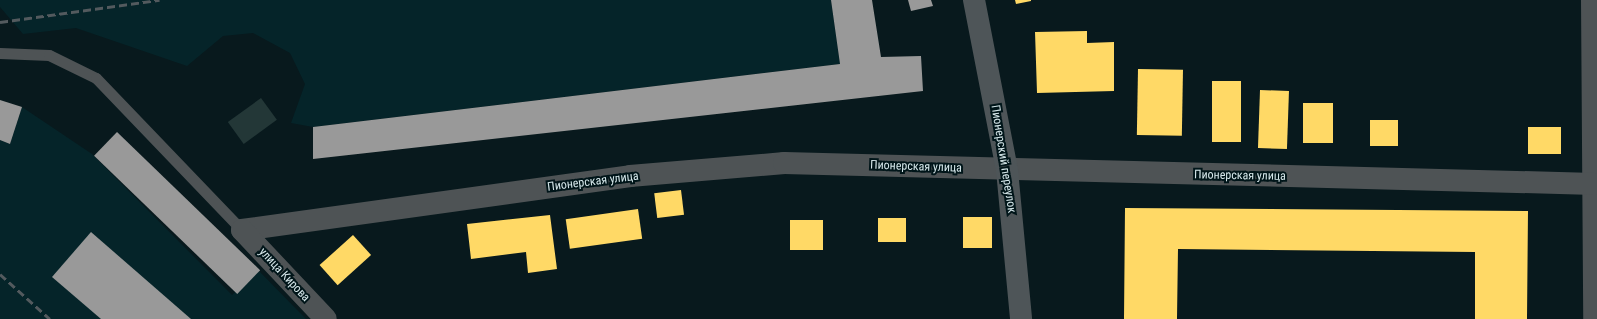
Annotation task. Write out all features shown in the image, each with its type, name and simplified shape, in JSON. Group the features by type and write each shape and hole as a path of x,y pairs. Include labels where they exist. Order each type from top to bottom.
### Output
{"main road":[{"name":"Пионерский переулок","path":"974,0 1007,170 1021,319"}],"street":[{"path":"1592,0 1595,173 1594,319"},
{"name":"Пионерская улица","path":"242,230 630,176 784,163 1007,170 1595,173"},
{"name":"улица Кирова","path":"242,230 326,319"}],"lane":[{"path":"0,53 49,55 96,78 242,230"}],"shaded area":[{"path":"0,0 831,0 840,64 313,127 291,123 305,84 290,53 253,33 223,36 187,66 76,28 23,34 0,7"},
{"path":"22,107 92,154 232,295 259,271 306,319 0,319 0,140 10,144"}],"building: Жильё":[{"path":"1015,0 1031,0 1031,1 1016,4"},
{"path":"1087,31 1087,43 1114,42 1114,91 1037,93 1035,32"},
{"path":"1138,69 1183,70 1182,136 1137,135"},
{"path":"1212,81 1241,81 1241,142 1212,142"},
{"path":"1260,90 1289,91 1287,149 1258,148"},
{"path":"1303,103 1333,103 1333,143 1303,143"},
{"path":"1370,120 1398,120 1398,146 1370,146"},
{"path":"1528,127 1561,127 1561,154 1528,154"},
{"path":"681,190 684,215 657,218 654,193"},
{"path":"1125,208 1528,211 1527,319 1475,319 1475,252 1178,249 1177,319 1124,319"},
{"path":"638,209 642,239 570,249 566,219"},
{"path":"550,215 557,269 528,273 526,252 471,259 467,224"},
{"path":"963,217 992,217 992,248 963,248"},
{"path":"878,218 906,218 906,242 878,242"},
{"path":"790,220 823,220 823,250 790,250"},
{"path":"353,235 371,255 338,285 320,265"}],"building: Промзона":[{"path":"831,0 872,0 881,57 921,56 923,91 313,159 313,127 840,64"},
{"path":"908,0 931,0 933,6 911,11"},
{"path":"0,100 22,107 10,144 0,140"},
{"path":"117,132 260,270 237,294 94,156"},
{"path":"91,232 191,319 101,319 52,277"}],"building: Прочее":[{"path":"261,98 277,120 244,144 228,122"}],"railway":[{"path":"0,22 159,0"},
{"path":"0,274 50,319"}]}
